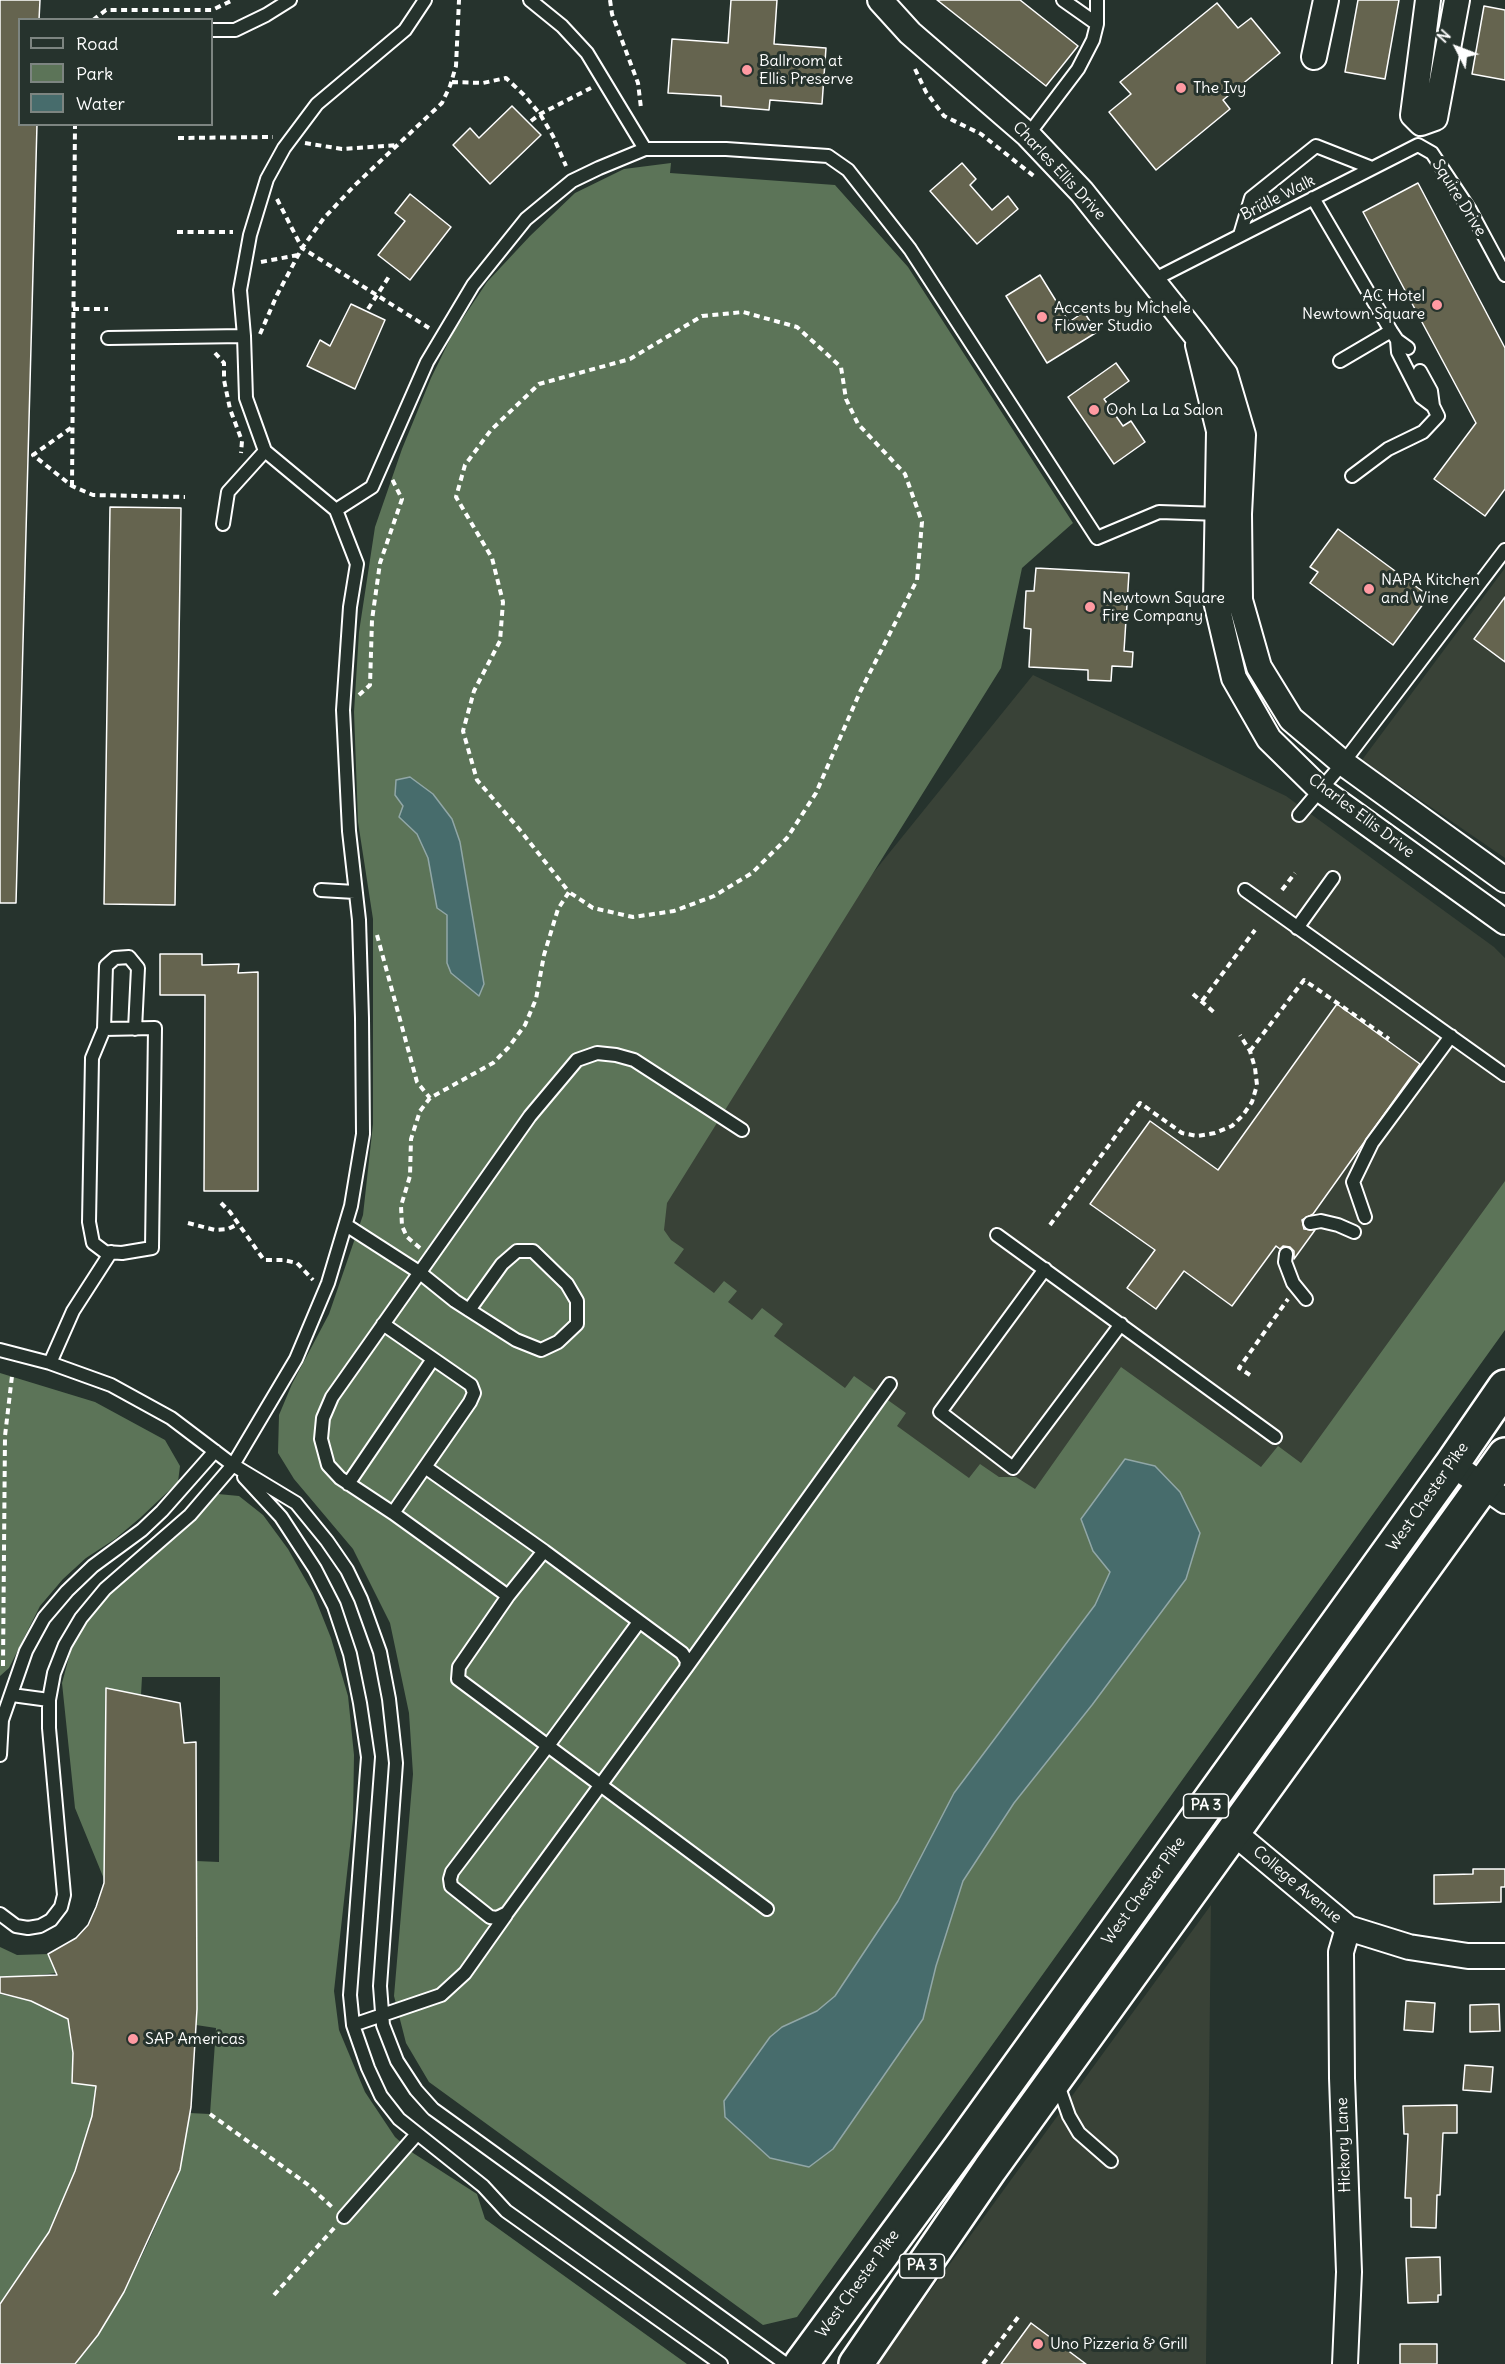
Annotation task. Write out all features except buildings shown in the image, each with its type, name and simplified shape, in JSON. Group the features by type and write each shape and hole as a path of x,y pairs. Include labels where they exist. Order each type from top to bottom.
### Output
{"highway":[{"name":"West Chester Pike","path":"801,2364 960,2148 1505,1387"},
{"name":"PA 3","path":"856,2364 969,2198 1233,1832 1494,1493 1505,1455"}],"street":[{"name":"Charles Ellis Drive","path":"880,0 910,33 1028,135 1082,192 1195,334 1219,431 1240,600 1259,667 1291,719 1343,763 1505,880"},
{"path":"1314,57 1326,0"},
{"path":"1428,0 1413,115 1420,134 1435,118 1457,0"},
{"name":"Charles Ellis Drive","path":"1228,514 1216,601 1234,678 1269,739 1321,790 1505,922"},
{"path":"1452,1464 1494,1493"},
{"name":"College Avenue","path":"1233,1832 1348,1928 1409,1947 1468,1956 1505,1956"},
{"name":"Hickory Lane","path":"1345,2364 1349,2272 1342,2078 1341,1952 1348,1928"}],"lane":[{"path":"213,30 236,30 290,0"},
{"path":"0,1914 16,1926 28,1928 40,1926 51,1920 61,1907 64,1895 49,1728 49,1700 54,1673 65,1644 81,1618 105,1589 190,1515 233,1465 296,1359 324,1292 351,1206 363,1134 358,909 349,831 343,710 350,607 357,564 336,510 265,451 246,398 240,290 250,235 267,179 284,148 317,104 405,30 425,0"},
{"path":"530,0 562,26 587,52 645,149"},
{"path":"1063,0 1097,24"},
{"path":"1028,135 1078,69 1094,40 1097,0"},
{"name":"Bridle Walk","path":"1153,280 1372,168 1420,134"},
{"name":"Squire Drive","path":"1420,134 1470,210 1505,275"},
{"path":"1240,235 1251,198 1316,146 1372,168"},
{"path":"336,510 372,487 427,362 473,285 526,219 572,181 645,149 726,149 828,156 848,170 910,249 1097,538 1159,512 1228,514"},
{"path":"1313,198 1394,335 1408,348"},
{"path":"1340,361 1394,335"},
{"path":"1394,335 1398,352 1416,388 1421,397 1433,406"},
{"path":"108,338 244,336"},
{"path":"1352,476 1389,449 1423,432 1438,416 1433,406 1431,391 1420,371"},
{"path":"223,524 228,492 265,451"},
{"path":"1299,815 1343,763 1505,550"},
{"path":"1298,928 1334,878"},
{"path":"321,890 356,892"},
{"path":"1245,890 1505,1075"},
{"path":"104,1029 135,1029 155,1028 152,1248 122,1253 105,1252 93,1243 89,1222 92,1058 104,1029 106,966 115,958 129,957 138,968 135,1029"},
{"path":"1365,1217 1353,1182 1372,1143 1451,1036"},
{"path":"508,1596 393,1513 348,1484 328,1465 321,1439 323,1418 332,1397 530,1116 577,1060 597,1053 634,1060 742,1130"},
{"path":"1310,1223 1321,1221 1354,1232"},
{"path":"346,1225 419,1272 469,1310 516,1340 541,1350 558,1342 577,1324 577,1301 567,1284 533,1251 517,1251 502,1264 469,1310"},
{"path":"997,1235 1275,1437"},
{"path":"50,1363 73,1311 111,1252"},
{"path":"1286,1254 1285,1262 1293,1283 1306,1299"},
{"path":"1045,1269 940,1412 1013,1468 1120,1324"},
{"path":"382,1324 471,1385 474,1393 393,1513"},
{"path":"0,1350 50,1363 111,1385 171,1418 233,1465 296,1503 327,1541 347,1570 362,1599 380,1652 389,1699 396,1763 380,1986 383,2025 397,2061 416,2090 433,2109 786,2364"},
{"path":"348,1484 433,1359"},
{"path":"353,2025 441,1995 465,1973 890,1383"},
{"path":"0,1755 2,1720 26,1651 51,1609 93,1566 142,1530 162,1511 215,1451"},
{"path":"233,1465 281,1517 315,1569 334,1606 350,1654 368,1757 350,1995 353,2025 368,2068 381,2096 399,2119 483,2186 506,2211 721,2364"},
{"path":"425,1467 682,1653 687,1661 686,1668"},
{"path":"543,1551 508,1596 459,1668 458,1679 767,1909"},
{"path":"507,1913 497,1918 490,1917 451,1886 452,1872 548,1747 639,1622"},
{"path":"12,1695 49,1700"},
{"path":"1056,2078 1069,2116 1079,2133 1111,2161"},
{"path":"344,2217 417,2134"}],"path":[{"path":"96,18 106,10 213,10 233,0"},
{"path":"260,335 277,295 298,255 324,218 356,184 442,103 452,82 456,66 459,0"},
{"path":"610,0 612,14 638,84 645,149"},
{"path":"914,67 926,92 944,116 981,134 1036,178"},
{"path":"452,82 483,83 506,78 524,94 540,114 553,136 572,181"},
{"path":"531,121 540,114 605,81"},
{"path":"72,486 75,126"},
{"path":"178,138 274,137"},
{"path":"290,141 342,149 400,145"},
{"path":"267,179 302,249 442,336"},
{"path":"177,232 233,232"},
{"path":"245,265 298,255"},
{"path":"368,309 390,275"},
{"path":"72,309 108,309"},
{"path":"743,312 797,327 841,367 846,399 858,424 905,474 922,522 917,580 860,692 816,793 787,838 752,873 714,896 674,911 633,917 593,908 568,892 520,830 477,780 463,731 474,691 500,641 503,602 492,558 466,518 456,497 465,465 490,430 539,384 630,359 702,316 743,312"},
{"path":"206,353 216,353 224,363 224,380 230,409 242,441 241,456"},
{"path":"71,427 33,454 72,486 93,495 185,496"},
{"path":"343,710 370,685 372,620 380,563 402,499 384,461"},
{"path":"1282,890 1295,873"},
{"path":"430,1257 407,1237 402,1226 401,1206 410,1176 411,1139 420,1111 430,1098 456,1081 493,1063 508,1048 525,1025 536,999 544,955 558,909 568,892"},
{"path":"358,909 368,909 377,934 417,1082 430,1098"},
{"path":"1202,1001 1255,930"},
{"path":"1250,1051 1304,980 1389,1039"},
{"path":"1193,994 1216,1014"},
{"path":"1050,1226 1140,1103 1182,1133 1197,1136 1232,1126 1244,1115 1252,1102 1257,1085 1250,1051 1240,1035"},
{"path":"221,1203 264,1260 297,1263 324,1292"},
{"path":"188,1223 215,1230 228,1229 238,1224"},
{"path":"1250,1375 1239,1368 1290,1295"},
{"path":"3,1666 5,1436 12,1376"},
{"path":"210,2114 307,2184 344,2217 274,2295"},
{"path":"983,2364 1019,2316"}],"shaded area":[{"path":"1505,568 1505,858 1362,760"},
{"path":"1033,675 1286,796 1494,947 1505,958 1505,1195 1277,1508 995,1575 638,1264 684,1107"},
{"path":"1211,1905 1206,2364 877,2364"}],"green space":[{"path":"671,163 670,173 835,185 908,267 1073,523 1022,568 1001,668 667,1203 664,1230 671,1240 684,1249 674,1263 714,1293 724,1281 737,1291 728,1302 752,1320 762,1308 783,1324 774,1336 845,1388 854,1376 906,1413 897,1426 969,1478 980,1464 999,1477 1016,1477 1035,1489 1121,1367 1261,1467 1278,1446 1301,1463 1505,1181 1505,1330 797,2317 763,2325 429,2082 406,2043 394,1996 413,1774 409,1713 390,1623 353,1549 294,1479 278,1453 279,1415 292,1384 329,1314 363,1215 373,1124 373,919 358,822 354,712 359,632 375,527 402,449 431,378 453,333 487,282 575,193 624,169"},
{"path":"0,1373 95,1402 165,1440 180,1466 178,1482 140,1518 115,1539 86,1558 63,1579 40,1606 9,1668 0,1676"},
{"path":"218,1494 239,1496 263,1515 288,1549 313,1593 331,1638 348,1696 354,1755 353,1819 334,1991 339,2030 365,2092 395,2137 413,2153 477,2194 485,2219 687,2364 75,2364 98,2335 124,2292 148,2243 180,2170 189,2113 210,2114 216,2028 196,2025 196,1861 219,1862 220,1677 142,1677 141,1695 106,1688 104,1879 75,1808 62,1683 72,1646 91,1614 115,1587 178,1536"},
{"path":"0,1947 17,1955 48,1954 56,1973 0,1977"},
{"path":"0,1994 31,2001 68,2019 73,2053 96,2086 92,2116 75,2171 49,2232 0,2304"}],"water":[{"path":"410,777 433,794 452,819 460,842 484,984 479,996 451,973 447,963 447,915 437,908 428,858 417,834 399,817 403,806 395,795 396,780"},
{"path":"1125,1459 1155,1466 1180,1492 1200,1533 1186,1579 1092,1705 1014,1803 963,1881 936,1966 923,2019 833,2149 809,2167 770,2158 725,2117 724,2101 770,2037 782,2027 817,2011 835,1996 898,1901 954,1793 1095,1605 1110,1572 1093,1551 1081,1519"}],"place":[{"name":"Ballroom at Ellis Preserve","path":"747,70"},
{"name":"The Ivy","path":"1181,88"},
{"name":"AC Hotel Newtown Square","path":"1437,305"},
{"name":"Accents by Michele Flower Studio","path":"1042,317"},
{"name":"Ooh La La Salon","path":"1094,410"},
{"name":"NAPA Kitchen and Wine","path":"1369,589"},
{"name":"Newtown Square Fire Company","path":"1090,607"},
{"name":"SAP Americas","path":"133,2039"},
{"name":"Uno Pizzeria & Grill","path":"1038,2344"}]}
